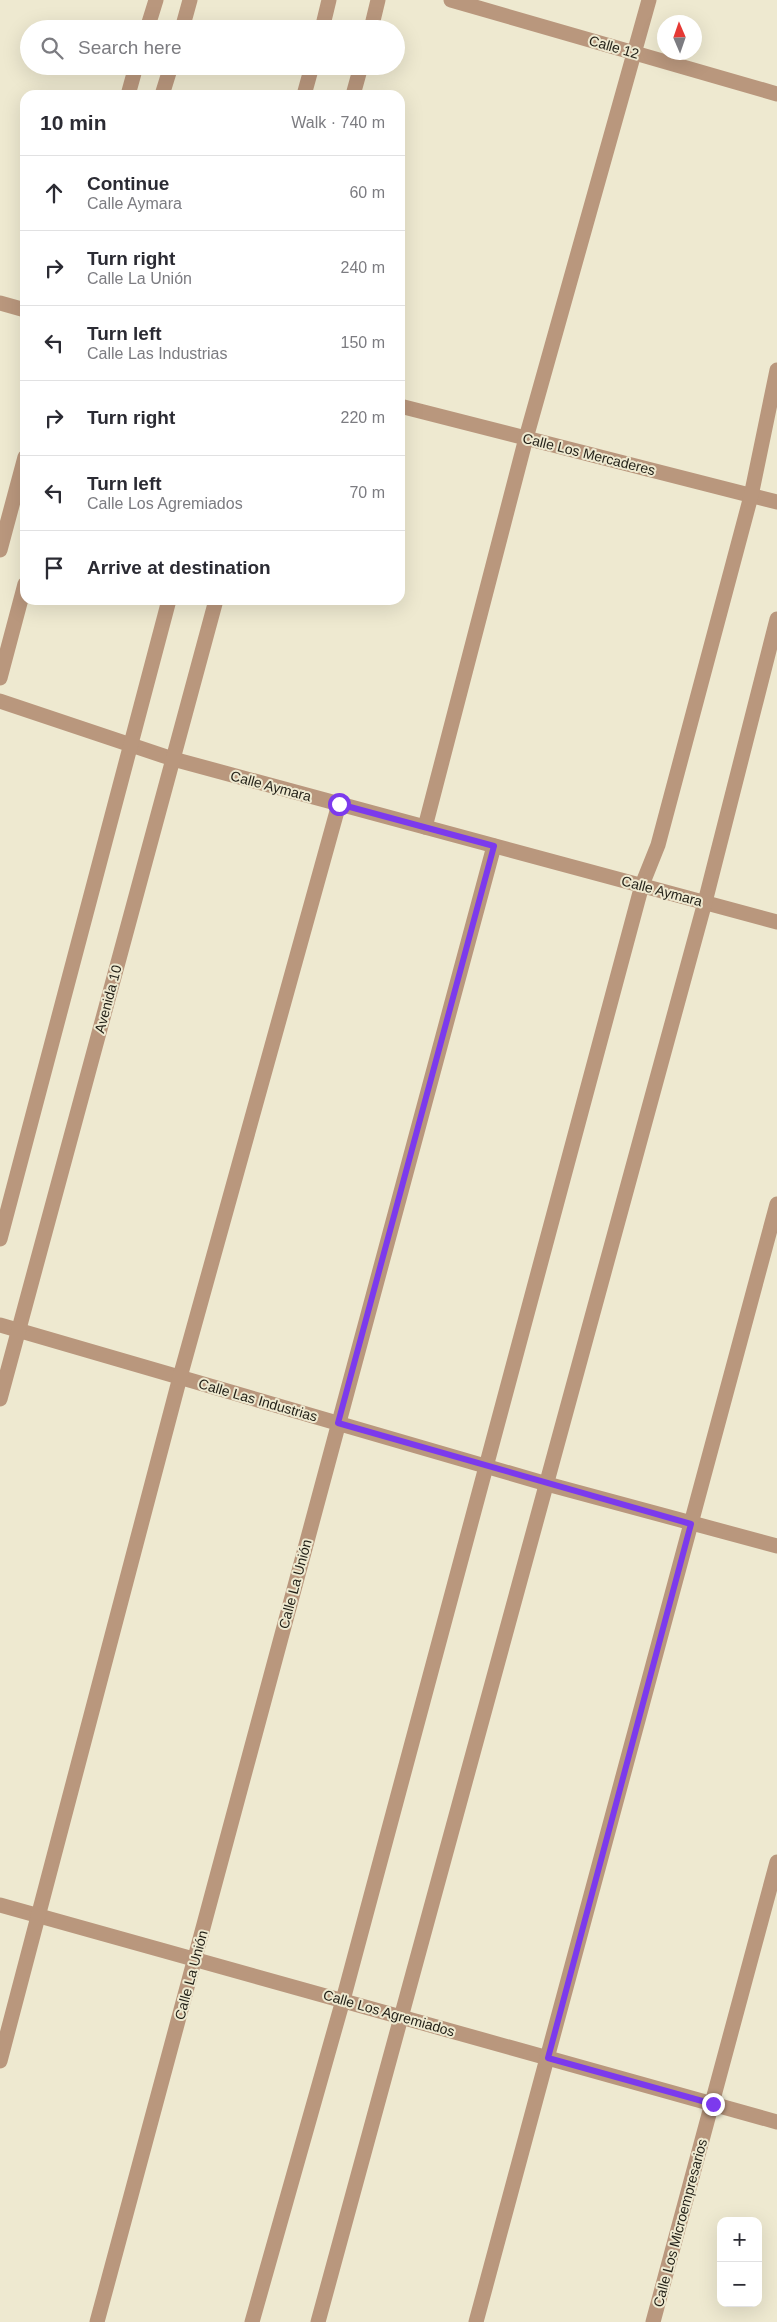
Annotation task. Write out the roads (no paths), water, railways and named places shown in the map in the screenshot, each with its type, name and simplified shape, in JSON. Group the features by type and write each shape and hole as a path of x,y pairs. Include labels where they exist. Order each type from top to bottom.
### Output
{"street":[{"path":"150,20 156,0"},
{"path":"184,20 190,0"},
{"path":"324,20 329,0"},
{"path":"373,20 378,0"},
{"name":"Calle 12","path":"451,0 777,94"},
{"path":"425,827 526,438 649,0"},
{"path":"129,90 134,75"},
{"path":"164,90 168,75"},
{"path":"305,90 310,75"},
{"path":"354,90 358,75"},
{"path":"0,304 20,309"},
{"path":"252,2322 342,2000 642,885 658,845 751,496 777,370"},
{"name":"Calle Los Mercaderes","path":"405,407 777,502"},
{"path":"0,550 20,476"},
{"path":"0,678 20,603"},
{"path":"0,1239 168,605"},
{"name":"Avenida 10","path":"0,1399 215,605"},
{"path":"318,2322 705,902 777,619"},
{"name":"Calle Aymara","path":"0,701 173,759 777,922"},
{"path":"0,2061 40,1916 180,1377 339,804"},
{"name":"Calle La Unión","path":"97,2322 494,846"},
{"path":"476,2322 777,1204"},
{"name":"Calle Las Industrias","path":"0,1325 547,1484 777,1546"},
{"name":"Calle Los Microempresarios","path":"652,2322 713,2104 777,1862"},
{"name":"Calle Los Agremiados","path":"0,1905 777,2122"}]}
